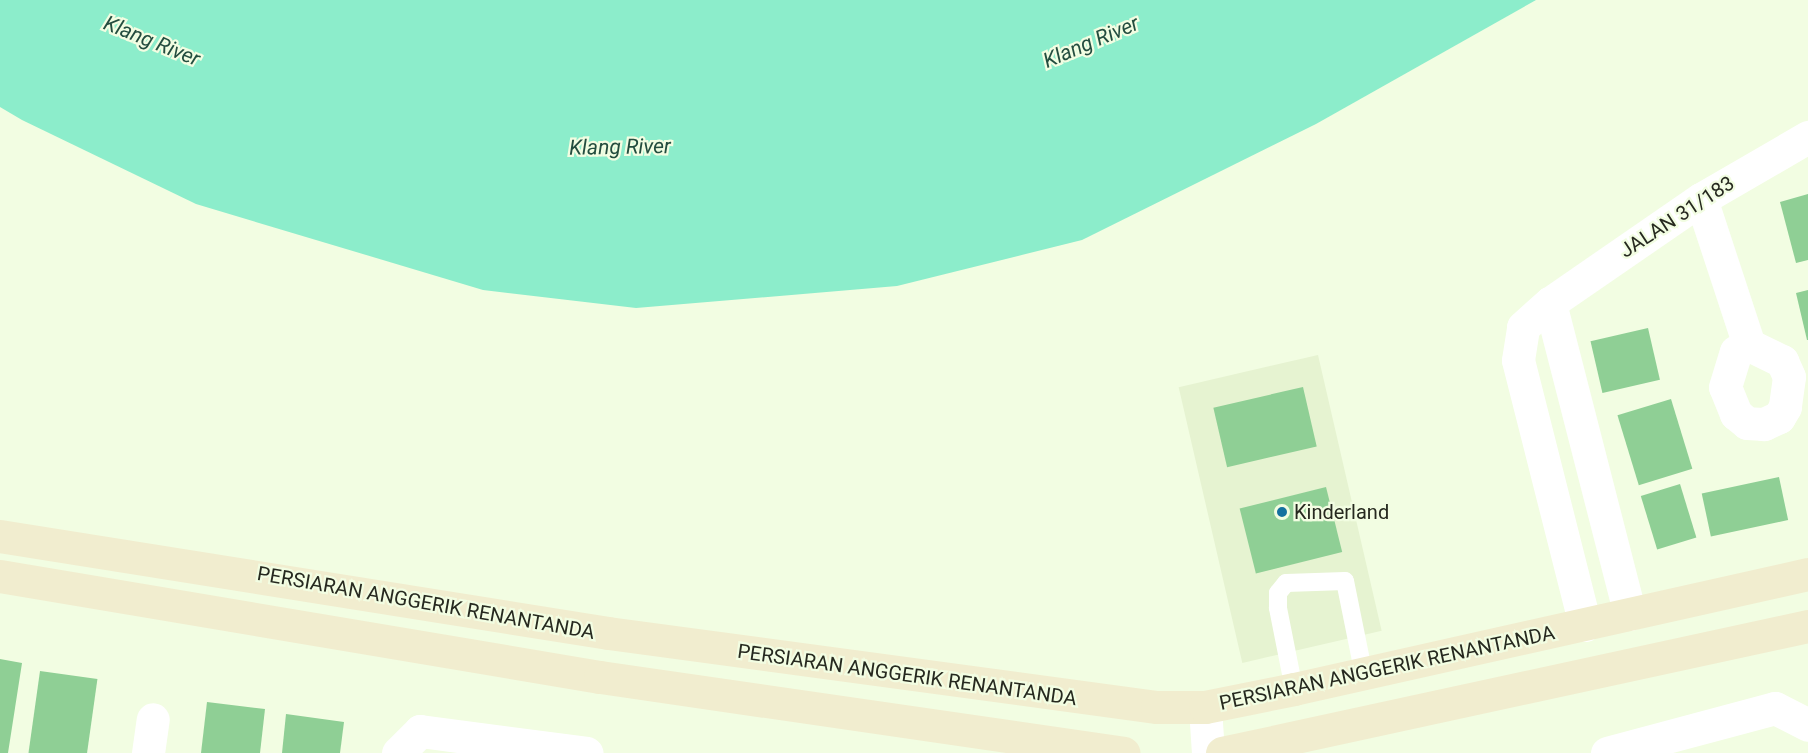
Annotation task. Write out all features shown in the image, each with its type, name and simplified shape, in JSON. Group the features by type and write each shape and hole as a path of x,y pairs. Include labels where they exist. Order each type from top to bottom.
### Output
{"main road":[{"name":"PERSIARAN ANGGERIK RENANTANDA","path":"0,536 793,660 1080,700 1205,707 1364,675 1808,574"},
{"path":"0,576 600,676 1124,753"},
{"path":"1222,753 1808,626"}],"street":[{"name":"JALAN 31/183","path":"1585,625 1517,351 1524,327 1550,303 1701,199 1808,137"},
{"path":"1701,199 1749,345"},
{"path":"1550,303 1630,614"},
{"path":"1557,515 1602,503"},
{"path":"1205,707 1208,753"},
{"path":"1608,753 1775,708 1808,725"},
{"path":"148,753 153,719"},
{"path":"409,742 452,731 587,753"}],"lane":[{"path":"1294,689 1278,609 1278,593 1286,583 1345,581 1364,675"}],"shaded area":[{"name":"Kinderland","path":"1318,355 1382,631 1242,663 1179,387"}],"water":[{"name":"Klang River","path":"0,0 1536,0 1316,124 1082,240 897,286 636,308 483,290 196,204 22,120 0,107"}],"building":[{"path":"1808,194 1808,260 1796,263 1780,202"},
{"path":"1808,290 1808,340 1807,340 1796,293"},
{"path":"1648,328 1660,380 1602,393 1591,341"},
{"path":"1303,387 1317,446 1227,467 1213,408"},
{"path":"1671,399 1692,469 1639,485 1617,415"},
{"path":"1779,477 1788,520 1711,536 1702,493"},
{"path":"1680,484 1696,538 1657,550 1641,496"},
{"path":"1326,487 1342,552 1256,574 1240,509"},
{"path":"0,659 22,663 8,753 0,753"},
{"path":"40,671 97,679 87,753 28,753"},
{"path":"207,702 265,709 260,753 201,753"},
{"path":"286,714 344,722 340,753 282,753"}],"place":[{"name":"Kinderland","path":"1282,512"}]}
